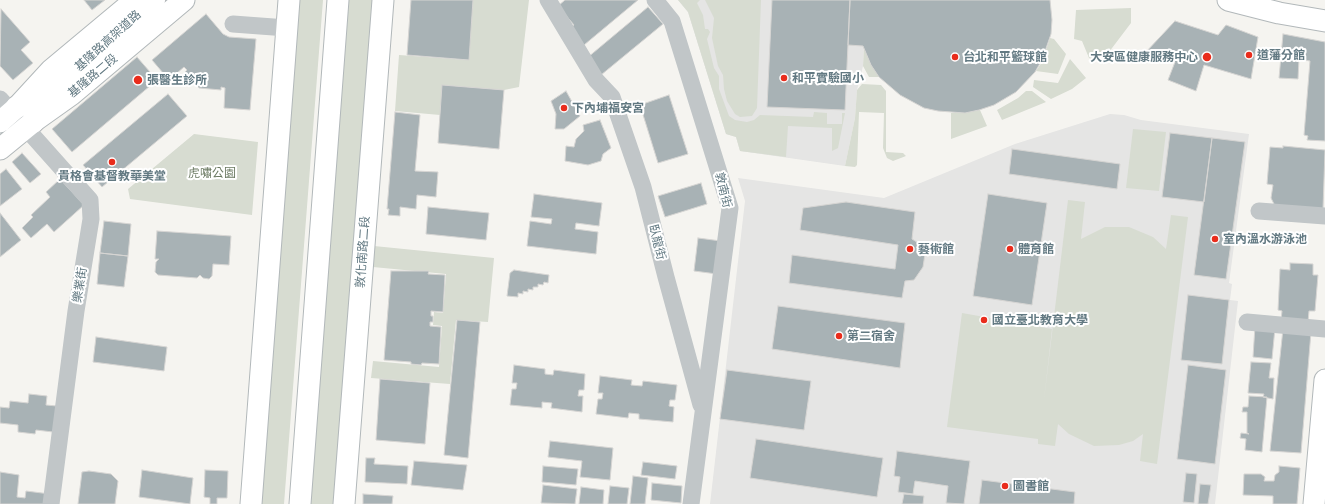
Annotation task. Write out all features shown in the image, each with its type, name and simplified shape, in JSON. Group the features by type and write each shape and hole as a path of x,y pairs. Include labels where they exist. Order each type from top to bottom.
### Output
{"highway":[{"name":"基隆路高架道路","path":"14,115 61,82 154,0"}],"main road":[{"name":"基隆路二段","path":"0,149 14,115 51,70 135,0"},
{"name":"基隆路二段","path":"14,115 71,95 184,0"},
{"path":"251,504 289,0"},
{"path":"300,504 338,0"},
{"name":"敦化南路二段","path":"344,504 383,0"},
{"path":"1228,0 1279,14 1325,20"},
{"path":"1314,504 1325,380"}],"street":[{"name":"臥龍街","path":"548,0 596,80 612,97 643,187 704,415 691,504"},
{"name":"敦南街","path":"655,0 672,21 730,208 704,415"},
{"path":"233,24 287,28"},
{"name":"樂業街","path":"14,115 90,200 91,219 76,311 51,504"},
{"path":"1259,211 1325,216"},
{"path":"1247,322 1325,329"}],"shaded area":[{"name":"和平實驗國小","path":"678,0 860,0 861,40 864,48 863,66 857,90 855,118 845,166 740,151 736,137 726,134 688,12"},
{"name":"國立臺北教育大學","path":"1110,114 1124,115 1141,120 1249,134 1229,283 1232,284 1230,300 1238,301 1215,504 710,504 745,201 738,178 884,198 1015,144"}],"green space":[{"path":"298,0 323,0 284,504 258,504"},
{"path":"349,0 374,0 335,504 309,504"},
{"path":"473,0 529,0 519,87 504,90 443,85 440,115 395,111 399,55 468,60"},
{"path":"678,0 700,0 697,3 703,15 705,29 708,29 710,32 707,39 714,68 719,76 719,89 729,116 735,120 747,122 754,120 760,115 813,117 814,112 827,113 827,124 842,124 842,113 845,113 838,148 832,151 832,128 788,126 786,157 740,151 736,137 726,134 688,12"},
{"path":"705,0 761,0 757,108 752,116 740,117 735,114 727,101 723,75 718,66 712,38 714,18"},
{"path":"1131,8 1131,23 1106,56 1098,61 1089,58 1082,41 1074,39 1076,10"},
{"path":"1050,38 1054,39 1066,54 1058,74 1036,71 1042,62"},
{"path":"864,48 871,65 880,77 869,77 863,66"},
{"path":"1070,59 1086,78 1072,89 1051,99 1033,87 1034,80 1058,83"},
{"path":"862,84 881,85 886,91 886,152 903,153 906,156 893,161 887,158 883,148 884,113 859,112 857,165 855,167 845,166 855,118 857,90"},
{"path":"1026,91 1032,91 1046,102 1002,120 997,110 1018,98"},
{"path":"980,110 987,126 951,139 951,113"},
{"path":"1133,129 1166,132 1159,191 1126,188"},
{"name":"虎嘯公園","path":"194,134 258,142 252,215 130,199 128,189"},
{"path":"1068,200 1085,202 1081,239 1105,227 1129,227 1153,237 1166,249 1171,215 1188,217 1157,464 1140,461 1143,434 1133,441 1119,445 1094,446 1069,434 1058,424 1055,446 1038,444 1038,439 947,427 962,313 1052,329 1044,400"},
{"path":"374,246 494,258 488,322 456,320 450,384 371,378 373,361 439,367 442,326 433,325 434,312 443,313 446,274 373,267"}],"building":[{"path":"84,0 105,0 92,10"},
{"path":"411,0 473,0 469,60 407,55"},
{"path":"565,0 638,0 584,45 571,28 574,25 558,6"},
{"path":"772,0 850,0 845,110 767,107"},
{"name":"台北和平籃球館","path":"850,0 1050,0 1052,20 1051,34 1042,60 1035,72 1016,92 994,105 979,110 965,113 938,111 924,108 900,95 879,77 871,65 863,46 848,45"},
{"path":"648,7 663,24 601,75 587,58"},
{"path":"1,9 30,42 21,50 33,63 13,80 0,66"},
{"path":"206,14 223,34 229,37 256,39 250,110 224,108 225,88 221,87 221,90 199,88 185,72 187,70 184,67 169,80 152,60"},
{"name":"大安區健康服務中心","path":"1175,21 1218,35 1226,25 1258,37 1251,79 1204,65 1196,91 1168,80 1175,62 1145,53"},
{"path":"1283,34 1325,42 1325,141 1307,140 1308,136 1304,135 1310,61 1299,59 1298,79 1279,78"},
{"path":"137,57 157,80 72,152 52,129"},
{"path":"442,85 504,90 499,149 438,143"},
{"name":"下內埔福安宮","path":"566,91 580,116 564,129 555,129 556,114 551,101"},
{"path":"168,94 187,116 102,187 83,165"},
{"path":"669,95 688,154 658,163 640,105"},
{"path":"395,112 420,115 415,171 438,172 436,197 417,195 416,209 400,207 400,216 388,215 389,209 387,209"},
{"path":"600,120 611,148 603,154 601,161 588,165 565,161 566,146 574,147 576,139 584,131 583,125"},
{"path":"1170,133 1212,138 1204,202 1162,197"},
{"name":"室內溫水游泳池","path":"1212,138 1245,142 1226,279 1194,275"},
{"path":"1283,146 1325,150 1323,209 1276,208 1271,198 1273,185 1267,184 1270,147 1283,148"},
{"path":"1012,149 1120,164 1117,189 1009,174"},
{"path":"22,153 41,174 30,183 12,162"},
{"path":"6,169 22,189 0,206 0,174"},
{"path":"60,179 84,205 54,232 47,224 31,238 22,228 33,217 31,215 50,197 46,192"},
{"path":"701,183 707,204 665,217 658,196"},
{"path":"534,194 602,203 599,226 576,223 575,229 598,232 596,254 527,246 530,221 551,224 552,219 531,217"},
{"name":"體育館","path":"988,194 1047,203 1032,305 973,296"},
{"name":"藝術館","path":"846,202 915,212 912,239 920,244 925,254 923,267 914,280 905,281 902,298 789,283 792,255 895,269 898,245 800,230 803,208"},
{"path":"428,207 489,213 486,240 426,234"},
{"path":"0,213 21,240 0,257"},
{"path":"104,221 131,224 128,256 100,253"},
{"path":"157,231 231,236 229,265 213,264 212,276 209,279 203,278 200,275 197,278 158,275 155,272 156,262 159,259 155,259"},
{"path":"698,238 721,241 717,274 694,271"},
{"path":"100,253 128,256 124,287 97,284"},
{"path":"1290,263 1313,264 1313,275 1318,275 1315,311 1309,311 1308,322 1281,320 1282,311 1278,310 1280,269 1290,270"},
{"path":"514,270 549,275 548,283 544,282 543,285 538,284 538,287 533,287 533,290 528,289 528,292 523,291 523,294 518,293 518,297 507,296 510,273"},
{"path":"391,271 429,271 428,274 445,275 443,312 431,311 433,322 430,322 430,326 441,327 439,364 422,363 421,365 411,364 411,362 384,360"},
{"path":"1188,295 1229,300 1222,364 1181,360"},
{"name":"第二宿舍","path":"778,306 905,323 900,368 772,349"},
{"path":"457,320 480,322 468,458 444,455"},
{"path":"1255,326 1275,328 1272,359 1253,357"},
{"path":"1283,329 1311,332 1301,453 1270,451"},
{"path":"96,337 167,347 164,371 93,362"},
{"path":"1251,362 1271,363 1269,378 1274,378 1273,399 1263,397 1264,394 1248,393"},
{"path":"514,365 545,369 545,374 553,375 554,370 585,374 584,390 579,390 578,396 583,396 582,412 551,408 552,403 542,402 542,408 510,405 512,389 516,389 517,383 512,383"},
{"path":"1188,365 1226,370 1215,464 1177,459"},
{"path":"727,370 811,381 804,430 720,419"},
{"path":"600,376 632,380 631,385 642,386 643,381 677,385 675,400 670,400 669,406 674,407 673,422 639,419 639,414 629,413 628,418 596,414 598,399 602,399 603,393 598,393"},
{"path":"380,379 430,383 425,444 376,440"},
{"path":"29,394 47,396 46,405 57,406 53,432 36,430 35,434 18,432 18,425 0,423 0,407 9,408 10,401 28,403"},
{"path":"1249,396 1267,397 1262,452 1245,450 1246,439 1240,438 1241,433 1249,434 1247,433 1247,412 1242,412 1243,407 1248,407"},
{"path":"756,439 883,458 877,497 750,478"},
{"path":"550,441 613,448 610,480 580,477 582,461 548,457"},
{"path":"897,451 970,461 964,504 946,503 948,486 915,481 913,494 898,492 900,477 894,476"},
{"path":"366,458 375,458 374,464 408,466 407,484 365,482"},
{"path":"414,461 467,465 463,490 411,485"},
{"path":"643,462 677,466 675,479 641,475"},
{"path":"543,466 578,469 576,485 542,482"},
{"path":"1279,466 1300,468 1297,504 1273,504 1273,496 1243,495 1244,474 1261,474 1265,477 1264,481 1274,481 1275,475 1279,472"},
{"path":"142,470 193,478 190,504 139,497"},
{"path":"205,470 228,471 227,498 217,498 217,504 210,504 210,498 204,497"},
{"path":"89,471 111,474 118,481 115,504 78,504 82,472"},
{"path":"0,472 19,475 17,497 25,498 26,491 50,494 49,504 0,504"},
{"path":"1186,473 1197,474 1194,503 1183,502"},
{"path":"633,476 648,478 645,504 630,504"},
{"name":"圖書館","path":"982,480 1075,492 1074,504 979,504"},
{"path":"652,483 682,486 681,503 651,500"},
{"path":"1200,484 1211,485 1208,504 1198,504"},
{"path":"543,485 577,489 575,504 541,503"},
{"path":"610,486 629,488 627,504 608,504"},
{"path":"581,487 604,490 603,504 579,504"},
{"path":"363,494 393,496 392,504 363,504"},
{"path":"904,494 924,496 923,504 902,504"}],"place":[{"name":"道藩分館","path":"1249,55"},
{"name":"台北和平籃球館","path":"955,57"},
{"name":"大安區健康服務中心","path":"1207,57"},
{"name":"和平實驗國小","path":"784,78"},
{"name":"張醫生診所","path":"138,80"},
{"name":"下內埔福安宮","path":"564,108"},
{"name":"貴格會基督教華美堂","path":"112,162"},
{"name":"室內溫水游泳池","path":"1215,239"},
{"name":"藝術館","path":"910,249"},
{"name":"體育館","path":"1010,249"},
{"name":"國立臺北教育大學","path":"984,320"},
{"name":"第二宿舍","path":"839,336"},
{"name":"圖書館","path":"1005,486"}]}
